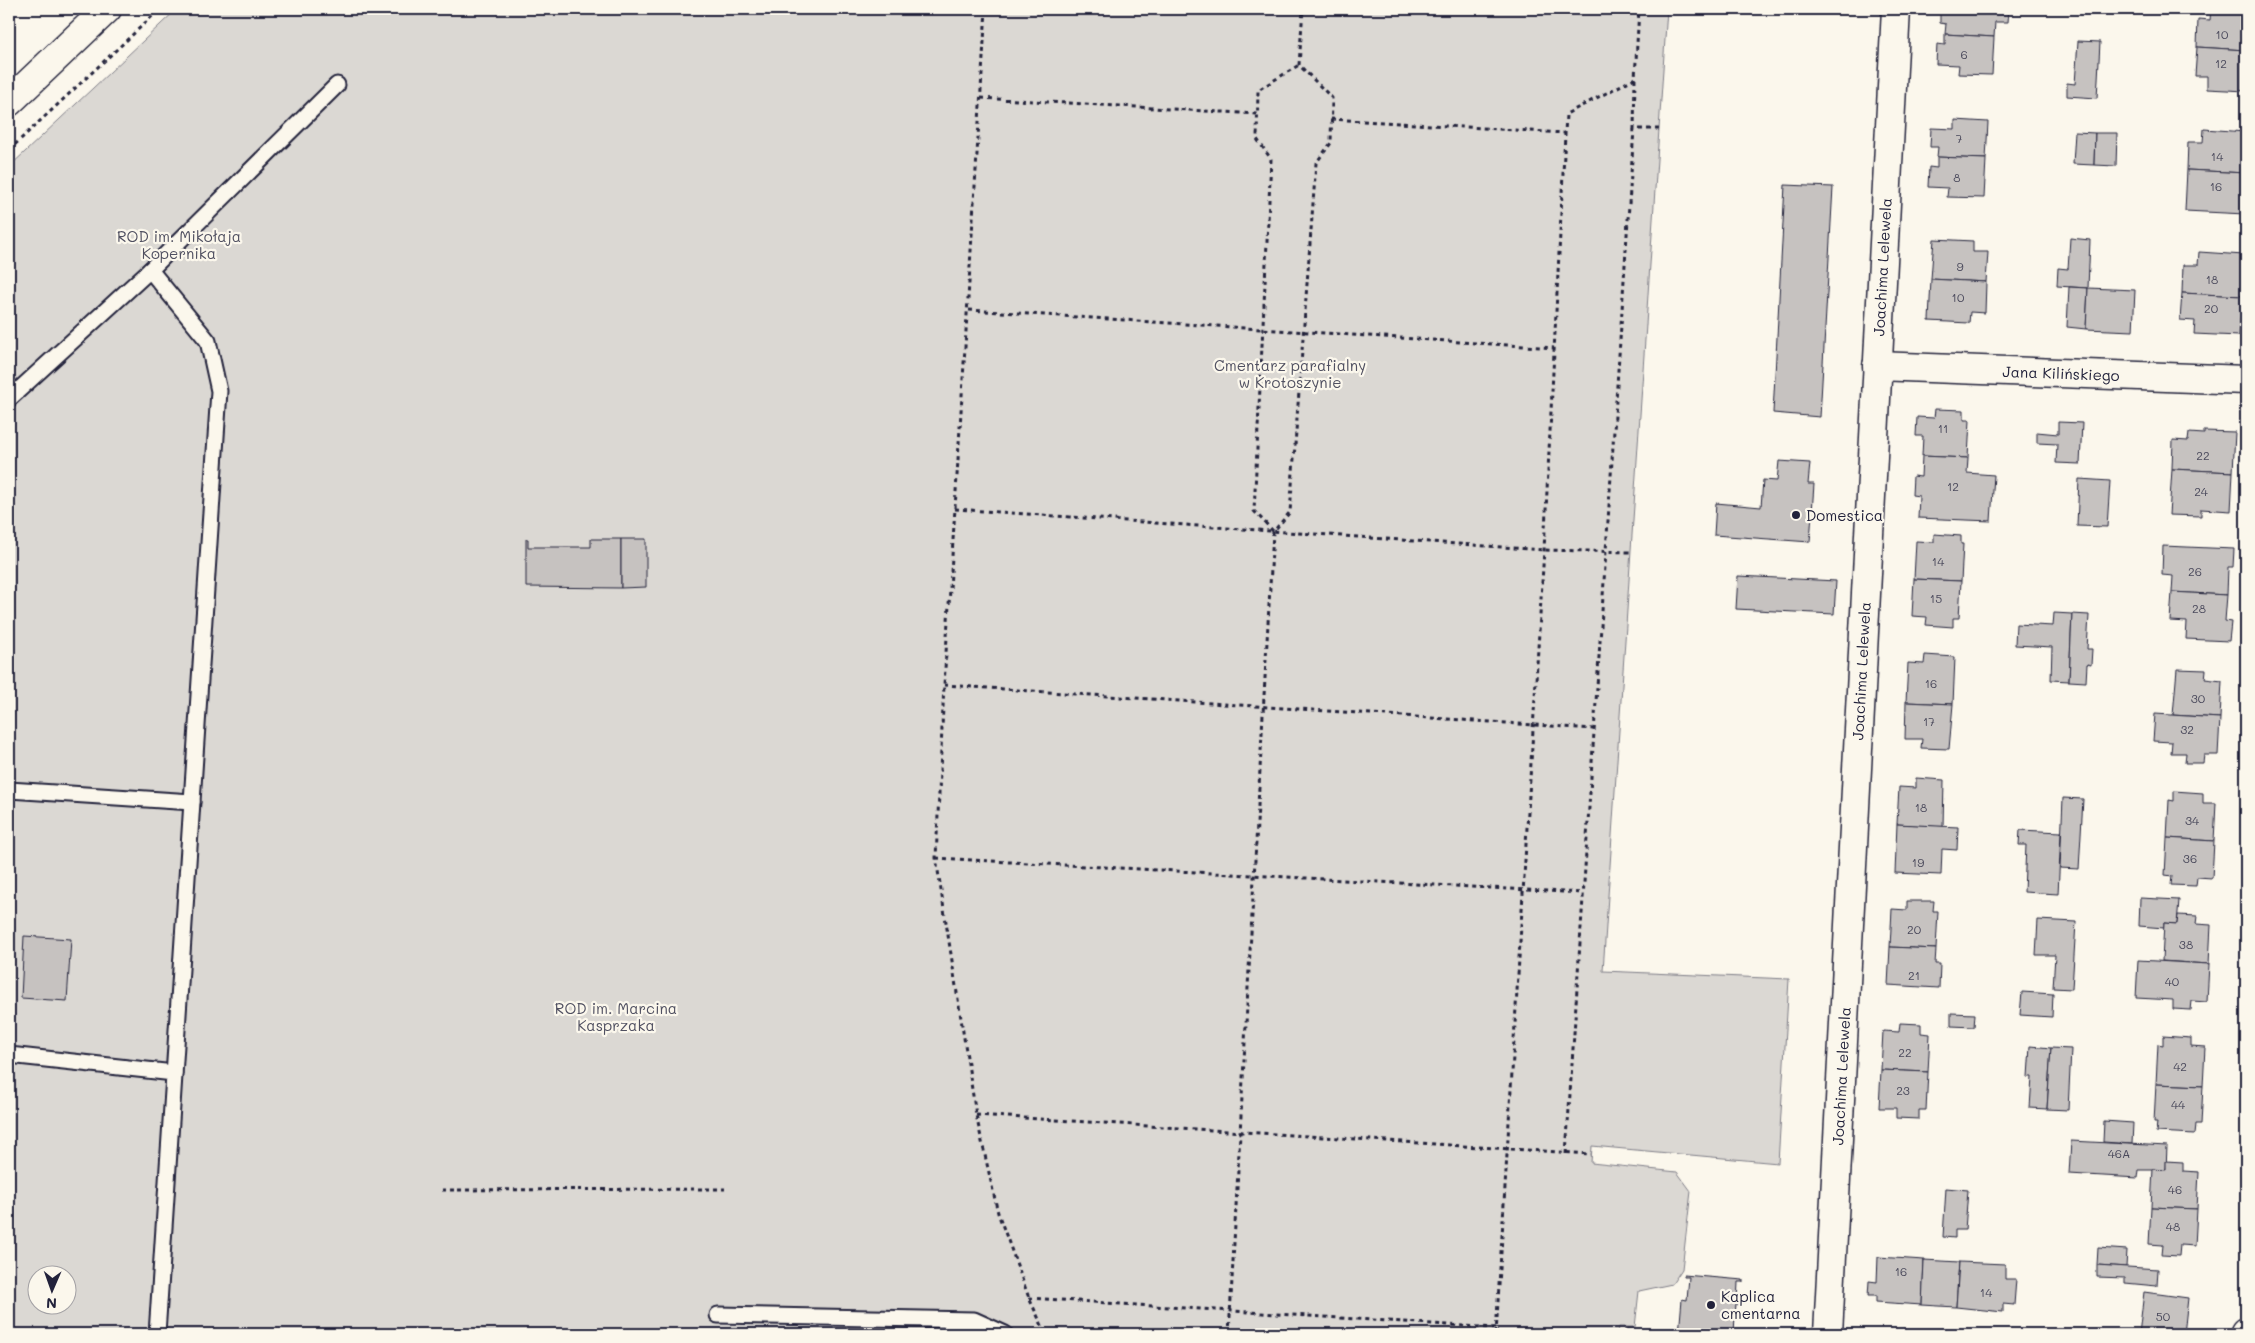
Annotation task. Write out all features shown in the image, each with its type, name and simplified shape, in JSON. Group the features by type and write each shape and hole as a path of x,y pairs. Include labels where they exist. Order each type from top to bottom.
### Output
{"street":[{"path":"9,102 108,9"},
{"name":"Joachima Lelewela","path":"1828,1334 1896,9"},
{"name":"Jana Kilińskiego","path":"1877,366 2246,380"}],"lane":[{"path":"9,399 150,270 337,85"},
{"path":"150,270 208,340 219,390 157,1334"},
{"path":"9,790 192,802"},
{"path":"9,1055 174,1073"},
{"path":"718,1315 974,1320 1005,1334"}],"path":[{"path":"9,150 160,9"},
{"path":"986,9 969,310 944,685 936,858 976,1115 998,1213 1029,1298 1046,1334"},
{"path":"1229,1334 1273,532 1290,512 1316,162 1331,143 1332,98 1299,65 1302,9"},
{"path":"1566,1154 1634,128 1639,9"},
{"path":"1273,532 1254,511 1271,159 1257,139 1258,90 1299,65"},
{"path":"1496,1334 1544,550 1566,114 1635,78"},
{"path":"981,98 1258,114"},
{"path":"1331,119 1565,133"},
{"path":"1634,128 1660,130"},
{"path":"969,310 1554,348"},
{"path":"955,509 1544,550 1630,552"},
{"path":"944,685 1594,729"},
{"path":"936,858 1583,893"},
{"path":"976,1115 1566,1154 1591,1154"},
{"path":"442,1190 725,1189"},
{"path":"1029,1298 1496,1328"}],"green space":[{"path":"177,9 1667,9 1603,971 1789,979 1778,1163 1592,1146 1591,1163 1677,1172 1691,1191 1682,1269 1672,1284 1639,1291 1635,1327 1619,1327 1618,1334 9,1334 9,167"}],"building":[{"path":"1940,9 2009,9 2008,22 1995,22 1994,37 1945,34 1946,24 1940,23"},
{"path":"2211,9 2246,9 2246,50 2197,47 2198,19 2210,20"},
{"path":"1945,34 1994,37 1992,75 1958,74 1959,65 1936,64 1937,44 1945,45"},
{"path":"2078,41 2100,42 2097,98 2067,96 2067,83 2075,84"},
{"path":"2197,47 2246,50 2246,91 2207,89 2207,76 2195,76"},
{"path":"1955,120 1988,122 1986,159 1937,157 1938,147 1930,147 1931,128 1955,129"},
{"path":"2204,129 2246,132 2246,173 2187,170 2188,142 2203,142"},
{"path":"2075,132 2095,133 2094,165 2073,164"},
{"path":"2095,133 2117,133 2116,166 2094,165"},
{"path":"1937,157 1986,159 1984,198 1947,197 1948,188 1928,187 1929,167 1937,168"},
{"path":"2187,170 2246,173 2245,214 2185,211"},
{"path":"1785,185 1833,187 1820,417 1773,413"},
{"path":"2070,238 2090,240 2088,288 2057,286 2058,268 2068,269"},
{"path":"1934,239 1973,241 1973,252 1988,252 1986,282 1931,279"},
{"path":"2199,252 2244,255 2242,296 2182,293 2183,265 2198,265"},
{"path":"1931,279 1986,282 1985,313 1970,312 1969,323 1929,321"},
{"path":"2069,287 2088,288 2086,329 2067,327"},
{"path":"2088,288 2135,290 2133,331 2086,329"},
{"path":"2182,293 2242,296 2239,336 2194,334 2195,321 2180,320"},
{"path":"1935,409 1964,410 1964,420 1970,420 1968,458 1922,456 1923,436 1916,436 1917,417 1934,418"},
{"path":"2058,422 2082,423 2080,464 2056,463 2057,444 2037,443 2037,432 2058,434"},
{"path":"2204,431 2235,432 2233,472 2172,469 2173,440 2188,441 2189,433 2204,434"},
{"path":"1922,456 1968,458 1967,473 1994,475 1991,521 1918,518 1919,496 1912,495 1913,476 1921,477"},
{"path":"1779,461 1810,463 1808,484 1814,484 1810,542 1714,535 1716,503 1761,507 1763,480 1777,481"},
{"path":"2172,469 2233,472 2231,511 2201,509 2201,516 2169,515"},
{"path":"2079,479 2110,481 2107,527 2077,526"},
{"path":"1934,534 1961,536 1961,544 1963,544 1961,581 1914,579 1916,541 1934,542"},
{"path":"526,539 528,539 528,547 591,547 591,539 621,539 621,588 526,587"},
{"path":"621,539 646,539 646,587 621,588"},
{"path":"2163,546 2234,549 2233,567 2228,567 2227,595 2172,592 2173,576 2162,575"},
{"path":"1738,576 1836,581 1834,614 1736,609"},
{"path":"1914,579 1961,581 1959,618 1953,618 1953,627 1926,625 1927,617 1912,616"},
{"path":"2172,592 2227,595 2225,621 2231,622 2229,641 2186,639 2187,622 2170,621"},
{"path":"2054,613 2072,614 2069,681 2051,680 2052,647 2015,645 2016,624 2053,626"},
{"path":"2072,614 2089,615 2087,649 2092,649 2091,665 2087,664 2086,682 2069,681"},
{"path":"1925,655 1955,657 1953,704 1906,702 1908,663 1924,664"},
{"path":"2177,669 2206,670 2205,679 2222,681 2220,718 2173,715"},
{"path":"1906,702 1953,704 1949,749 1921,748 1922,739 1905,739"},
{"path":"2155,714 2220,718 2218,755 2204,755 2203,763 2185,763 2186,753 2171,753 2172,742 2153,741"},
{"path":"1916,778 1944,780 1943,827 1897,824 1899,787 1916,788"},
{"path":"2174,791 2203,793 2203,803 2216,803 2214,841 2167,838 2169,800 2174,801"},
{"path":"2063,798 2083,799 2079,869 2060,868"},
{"path":"1897,824 1958,827 1957,850 1942,849 1941,875 1895,873"},
{"path":"2020,830 2061,832 2058,894 2024,892 2026,845 2019,845"},
{"path":"2167,838 2214,841 2212,878 2197,877 2196,886 2171,885 2172,876 2165,875"},
{"path":"2140,898 2179,900 2177,924 2164,923 2164,928 2139,926"},
{"path":"1907,901 1934,901 1933,911 1938,911 1936,949 1890,947 1892,909 1907,910"},
{"path":"2178,915 2197,916 2196,924 2211,925 2209,964 2162,961 2164,923 2177,924"},
{"path":"2038,920 2076,922 2072,989 2053,988 2055,955 2036,955"},
{"path":"24,936 71,939 67,1001 21,998"},
{"path":"1890,947 1936,949 1935,964 1940,964 1939,988 1888,985"},
{"path":"2138,960 2209,964 2207,1002 2192,1001 2191,1010 2173,1009 2173,1000 2136,998"},
{"path":"2022,992 2053,994 2052,1017 2020,1015"},
{"path":"1951,1013 1975,1014 1974,1027 1951,1026"},
{"path":"1900,1023 1921,1024 1921,1033 1930,1034 1928,1072 1881,1070 1883,1031 1899,1032"},
{"path":"2163,1036 2191,1038 2191,1046 2205,1047 2203,1086 2156,1084 2158,1044 2163,1045"},
{"path":"2030,1046 2051,1048 2047,1109 2030,1108 2032,1077 2028,1077"},
{"path":"2051,1048 2071,1049 2068,1110 2047,1109"},
{"path":"1881,1070 1928,1072 1926,1110 1919,1110 1919,1119 1896,1118 1896,1108 1879,1108"},
{"path":"2156,1084 2203,1086 2201,1124 2196,1124 2195,1134 2156,1132 2157,1122 2154,1122"},
{"path":"2104,1121 2133,1123 2132,1144 2103,1142"},
{"path":"2071,1141 2167,1146 2166,1170 2139,1170 2138,1178 2069,1174"},
{"path":"2166,1161 2183,1162 2183,1171 2199,1172 2197,1209 2151,1207 2153,1169 2166,1170"},
{"path":"1946,1188 1968,1190 1965,1230 1955,1230 1955,1238 1943,1237"},
{"path":"2151,1207 2197,1209 2195,1246 2180,1245 2179,1256 2162,1255 2163,1245 2149,1244"},
{"path":"2098,1248 2127,1250 2126,1267 2097,1265"},
{"path":"1878,1257 1924,1260 1922,1305 1876,1302 1876,1296 1868,1296 1869,1281 1877,1282"},
{"path":"1924,1260 1959,1262 1956,1307 1922,1305"},
{"path":"1959,1262 2005,1264 2005,1279 2016,1279 2014,1305 2003,1304 2003,1312 1956,1307"},
{"path":"2097,1265 2158,1269 2157,1286 2125,1283 2125,1278 2097,1277"},
{"name":"Kaplica cmentarna","path":"1684,1275 1743,1280 1743,1282 1738,1282 1737,1303 1741,1306 1736,1305 1735,1313 1741,1313 1740,1315 1735,1315 1734,1334 1679,1334 1682,1299 1687,1300 1689,1277 1684,1277"},
{"path":"2144,1292 2188,1298 2184,1334 2139,1334"},
{"path":"1625,1329 1654,1331 1654,1334 1625,1334"}],"place":[{"name":"Domestica","path":"1796,515"},
{"name":"Kaplica cmentarna","path":"1711,1305"}],"park label":[{"name":"ROD im. Mikołaja Kopernika","path":"179,244"},
{"name":"Cmentarz parafialny w Krotoszynie","path":"1290,374"},
{"name":"ROD im. Marcina Kasprzaka","path":"616,1016"}]}
